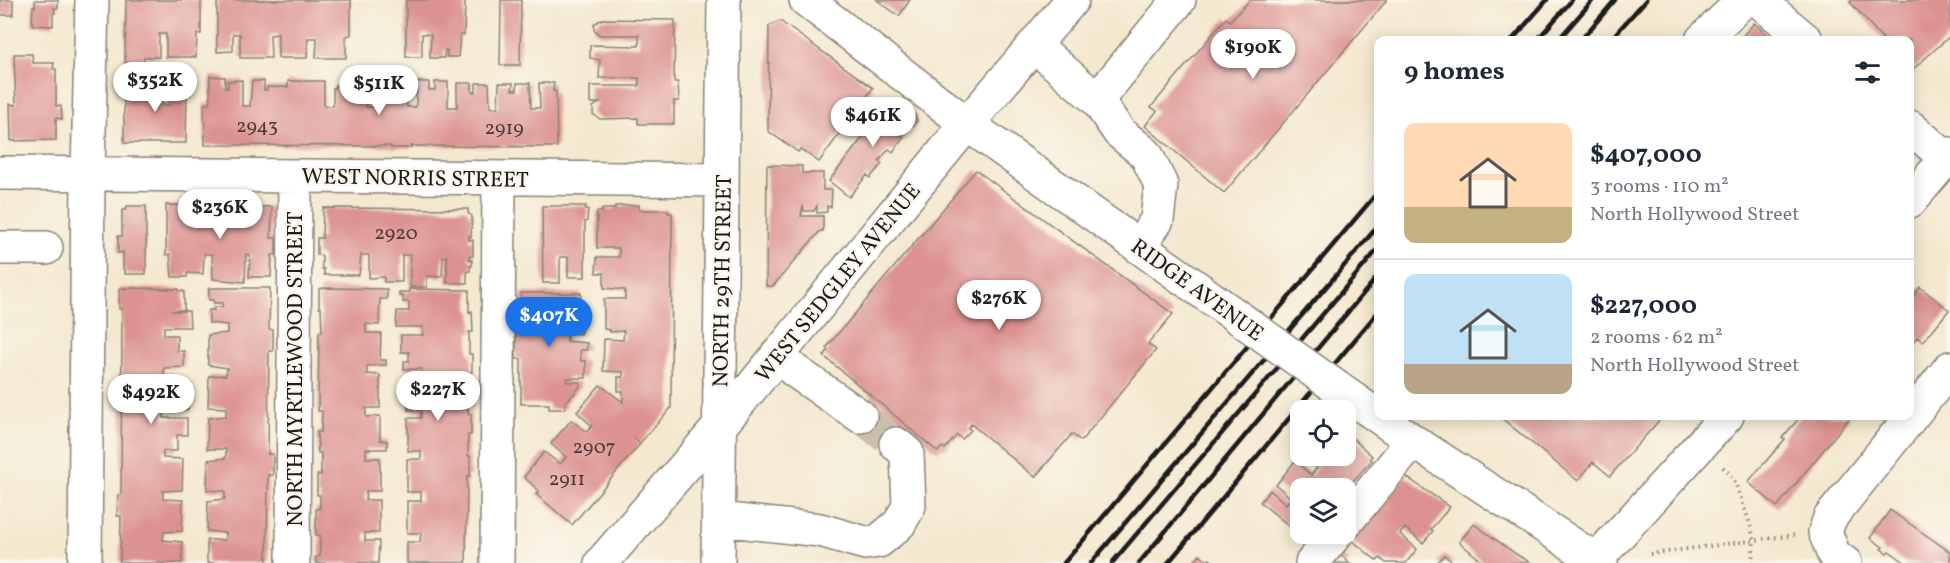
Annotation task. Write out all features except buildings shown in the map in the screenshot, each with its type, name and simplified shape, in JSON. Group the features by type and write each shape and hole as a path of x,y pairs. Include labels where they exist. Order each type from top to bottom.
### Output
{"street":[{"path":"85,563 88,174 92,0"},
{"name":"NORTH 29TH STREET","path":"718,563 724,0"},
{"name":"RIDGE AVENUE","path":"806,0 967,124 1336,387 1374,410"},
{"name":"WEST SEDGLEY AVENUE","path":"601,563 720,426 967,124 1072,0"},
{"path":"1097,100 1179,0"},
{"path":"1706,36 1744,0"},
{"path":"1758,0 1801,36"},
{"path":"1034,45 1097,100 1119,132 1146,154 1161,185 1157,220 1139,247"},
{"path":"1914,130 1948,156 1914,196"},
{"name":"WEST NORRIS STREET","path":"0,173 722,180"},
{"name":"NORTH MYRTLEWOOD STREET","path":"293,563 295,176"},
{"path":"497,563 499,178"},
{"path":"0,248 46,248"},
{"path":"777,355 795,371 860,416"},
{"path":"1914,413 1950,368"},
{"path":"1597,562 1724,420"},
{"path":"1845,563 1834,555 1825,532 1830,518 1908,420"},
{"path":"1356,505 1401,427"},
{"name":"RIDGE AVENUE","path":"1401,427 1597,562"},
{"path":"719,519 820,531 865,543 880,552 909,506 907,453 896,444"},
{"path":"1312,563 1328,544"}],"path":[{"path":"1702,445 1734,479 1754,539 1752,563"},
{"path":"1650,554 1754,539 1825,532"}],"tunnel":[{"path":"860,416 896,444"}],"railway":[{"path":"1516,36 1547,0"},
{"path":"1540,36 1572,0"},
{"path":"1562,36 1593,0"},
{"path":"1584,36 1615,0"},
{"path":"1614,36 1646,0"},
{"path":"1064,563 1374,197"},
{"path":"1091,563 1374,231"},
{"path":"1112,563 1374,254"},
{"path":"1139,563 1374,281"},
{"path":"1168,563 1374,317"}]}
